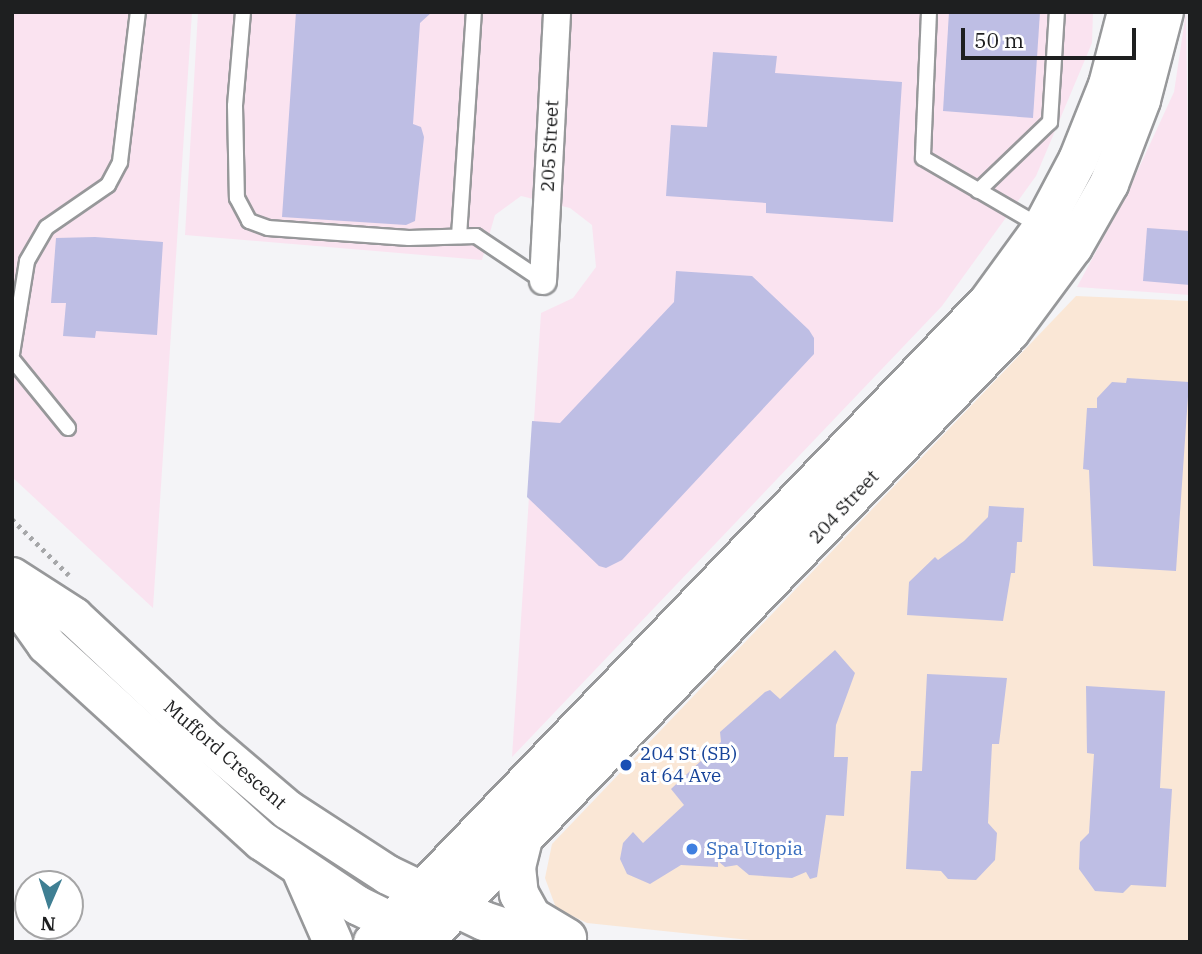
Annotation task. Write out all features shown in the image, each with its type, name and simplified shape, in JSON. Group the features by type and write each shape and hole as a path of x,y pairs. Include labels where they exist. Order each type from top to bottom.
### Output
{"main road":[{"name":"204 Street","path":"428,941 524,835 675,684 1001,342 1058,237 1079,160 1103,97 1127,12"},
{"name":"204 Street","path":"382,932 973,319 1058,237 1118,160 1141,100 1164,12"},
{"name":"Mufford Crescent","path":"12,577 74,617 201,736 288,810 369,864 456,908 547,942"},
{"name":"Mufford Crescent","path":"12,596 47,645 183,772 262,841 300,867 382,932 428,941"},
{"path":"524,835 516,867 519,894 532,917 573,942"},
{"path":"300,867 333,942"}],"street":[{"name":"205 Street","path":"543,281 557,12"}],"lane":[{"path":"68,428 12,356 20,260 47,227 108,185 120,162 138,12"},
{"path":"243,12 235,106 237,198 248,221 268,228 409,238 476,236 502,249 543,281"},
{"path":"459,236 474,12"},
{"path":"929,12 923,158 1058,237"},
{"path":"978,191 1050,122 1057,12"}],"shaded area":[{"path":"12,12 192,12 153,608 12,477"},
{"path":"198,12 1093,12 1092,43 1036,176 942,306 512,757 541,313 573,298 596,267 592,225 570,208 521,196 495,215 482,260 185,235"},
{"path":"1186,12 1190,295 1077,287 1126,196 1174,92"},
{"path":"1076,296 1190,301 1190,942 770,942 587,923 556,908 545,878 552,844"}],"building":[{"path":"296,12 432,12 420,23 413,124 421,127 424,137 415,221 406,225 282,217"},
{"path":"949,12 1040,12 1033,118 943,111"},
{"path":"713,52 777,56 775,73 902,82 893,222 766,213 766,203 666,196 671,125 707,127"},
{"path":"1147,228 1190,231 1190,285 1143,281"},
{"path":"95,237 163,242 157,335 96,331 95,338 63,336 66,303 51,303 56,238"},
{"path":"676,271 752,276 809,330 814,338 814,354 622,560 606,568 599,566 527,497 532,421 560,423 674,302"},
{"path":"1127,378 1189,382 1176,571 1093,566 1089,470 1083,469 1087,408 1097,408 1097,398 1112,382 1126,383"},
{"path":"989,506 1024,508 1022,542 1017,542 1015,573 1011,573 1003,621 907,615 909,582 935,557 938,560 964,541 988,517"},
{"path":"835,650 855,673 836,725 834,757 848,757 844,816 826,815 817,877 810,879 806,872 792,878 749,875 737,865 725,867 718,861 718,867 681,865 650,884 627,874 620,859 623,843 633,832 643,843 684,805 671,789 721,742 720,732 765,692 770,690 780,699"},
{"path":"927,674 1007,678 999,744 992,744 988,823 997,833 995,860 976,880 948,879 941,871 906,869 911,771 922,771"},
{"path":"1086,686 1165,691 1160,788 1172,789 1166,887 1131,885 1123,893 1095,891 1079,869 1080,842 1089,833 1094,754 1087,753"}],"place":[{"name":"204 St (SB) at 64 Ave","path":"626,765"},
{"name":"Spa Utopia","path":"692,849"}]}
